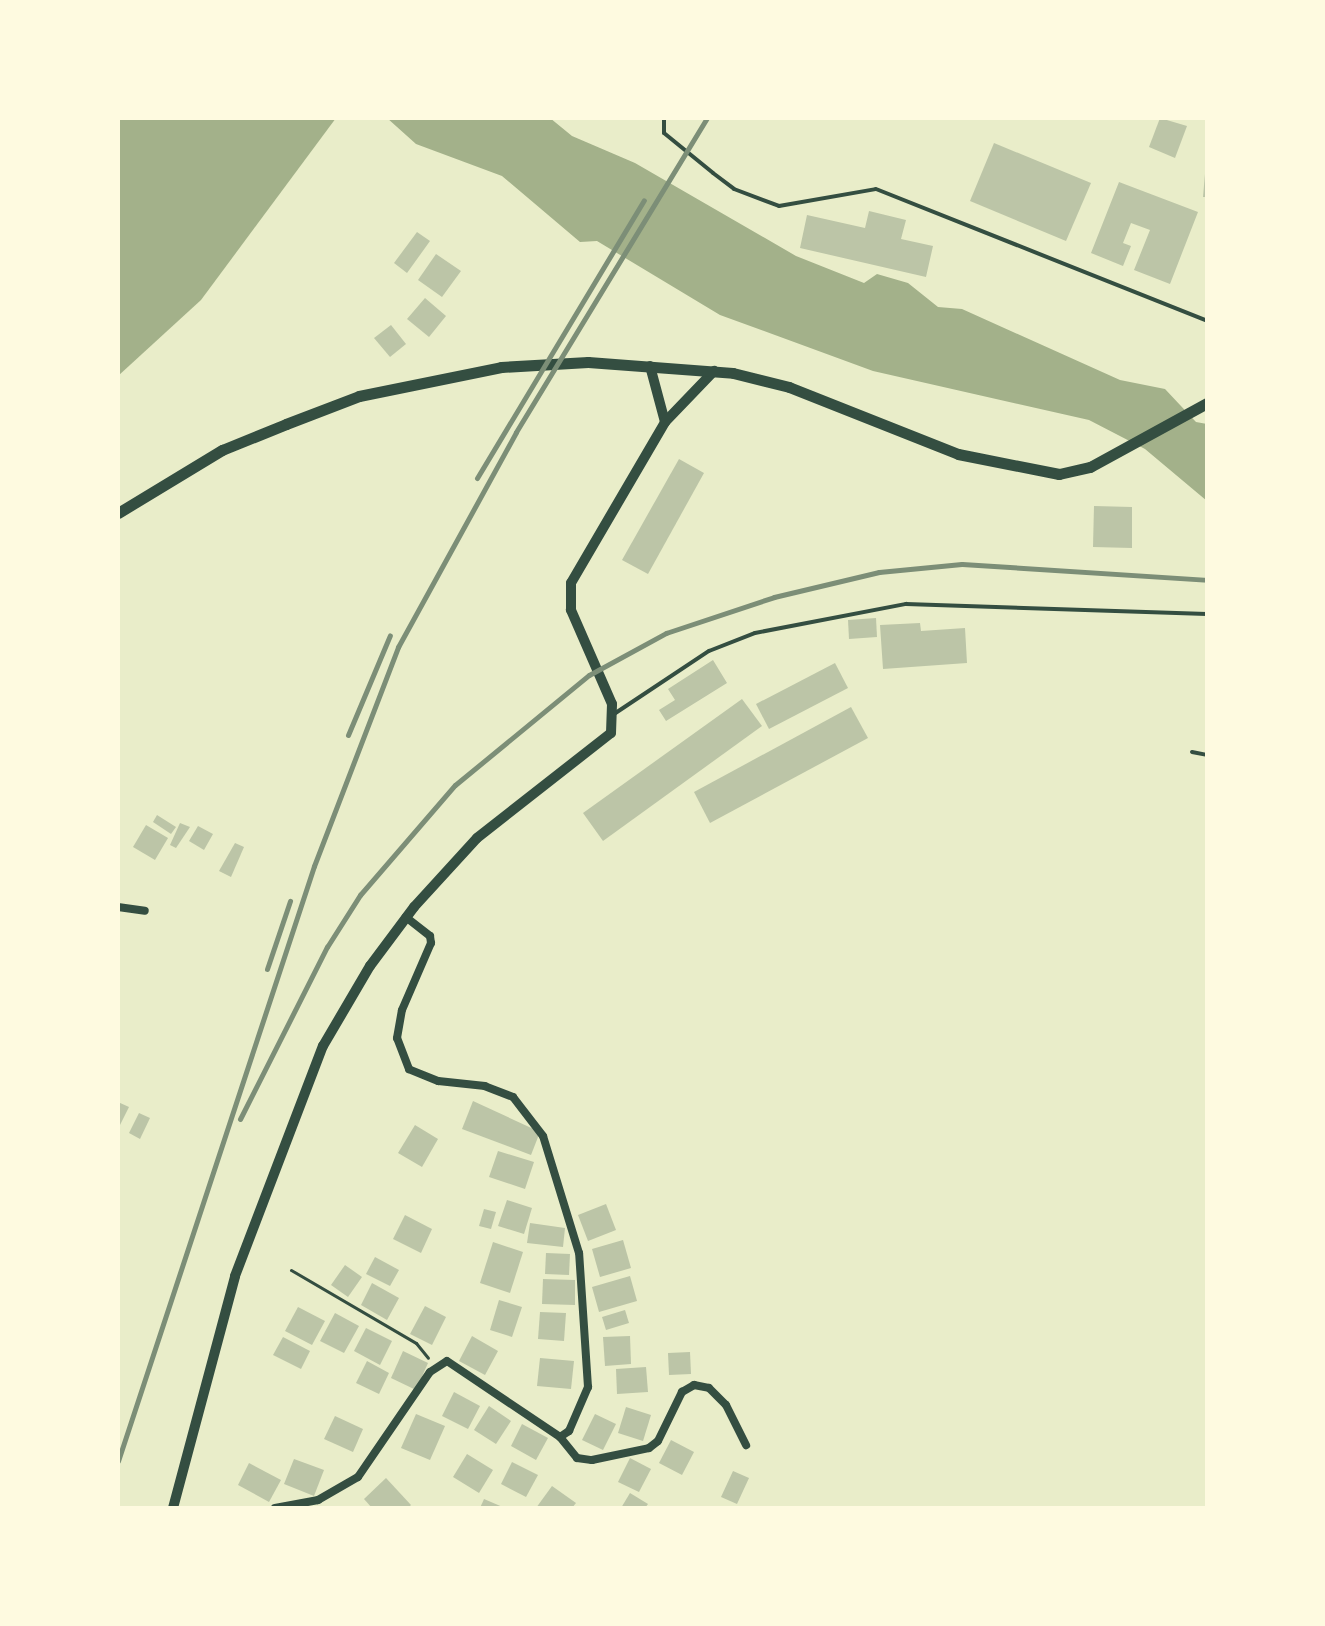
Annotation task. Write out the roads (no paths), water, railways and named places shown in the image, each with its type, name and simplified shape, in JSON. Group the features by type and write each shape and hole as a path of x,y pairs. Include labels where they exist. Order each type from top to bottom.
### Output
{"main road":[{"path":"118,513 222,450 359,396 501,367 588,362 714,371 789,387 958,454 1013,468 1059,474 1090,467 1207,403"}],"street":[{"path":"650,366 665,422"},
{"path":"173,1508 235,1276 304,1089 370,966 406,917 477,838 604,743 614,714 568,597 576,569 665,422 714,371"},
{"path":"118,907 145,911"},
{"path":"406,917 430,936 431,943 402,1010 397,1038 409,1069 438,1081 485,1086 513,1097 529,1113 543,1136 579,1253 588,1387 569,1431 560,1437"},
{"path":"275,1508 318,1500 358,1477 436,1368 447,1361 560,1437 577,1458 592,1460 649,1448 658,1441 682,1392 694,1385 709,1388 726,1405 746,1445"}],"lane":[{"path":"664,118 664,133 713,173 734,189 779,206 876,189 1207,321"},
{"path":"614,714 709,651 755,633 906,604 1207,614"},
{"path":"1192,752 1207,755"}],"railway":[{"path":"118,1461 314,866 398,647 516,432 707,118"},
{"path":"477,478 644,200"},
{"path":"240,1119 327,947 360,895 455,785 589,675 666,633 774,597 879,572 962,564 1207,580"},
{"path":"348,735 390,635"},
{"path":"267,969 290,901"}]}
